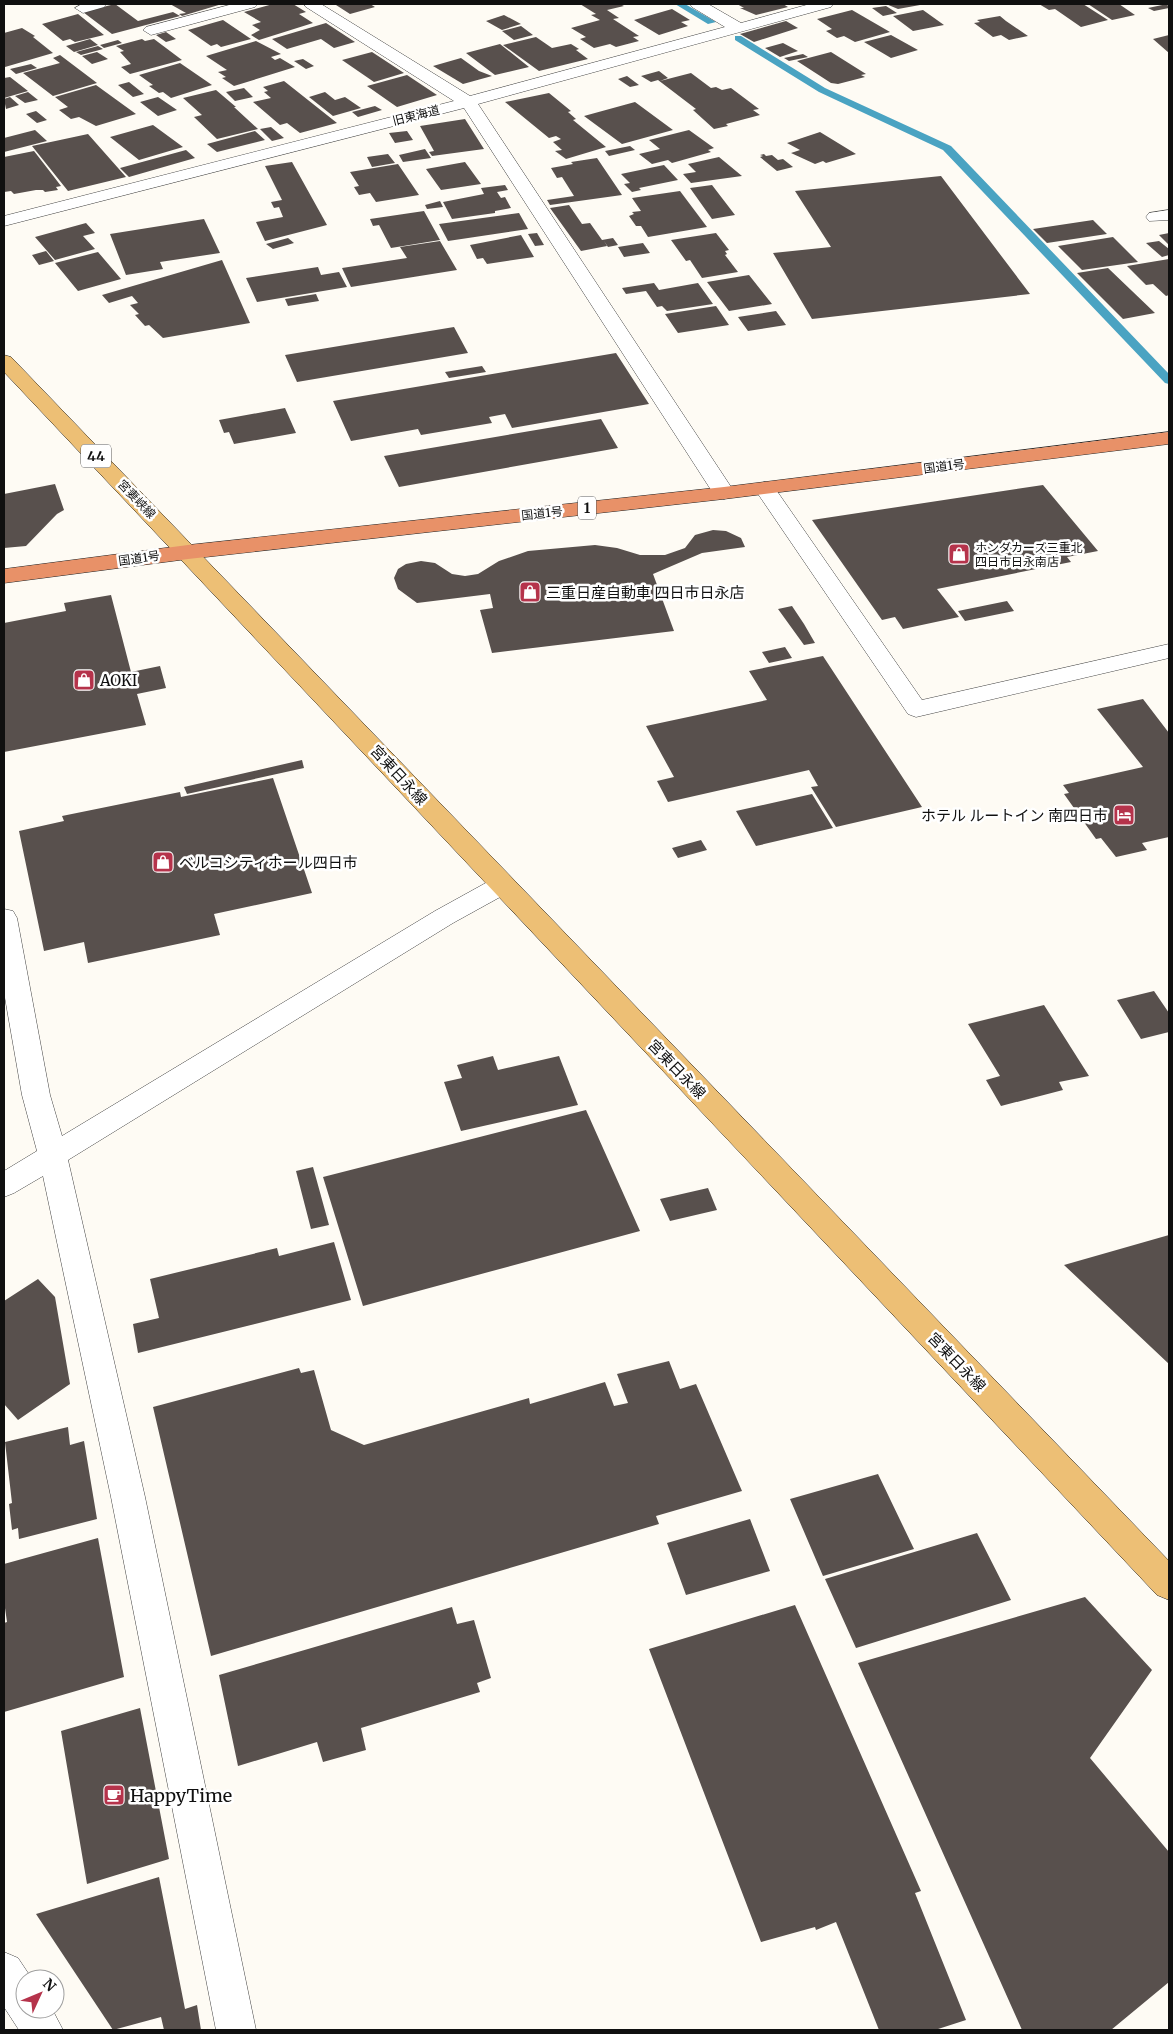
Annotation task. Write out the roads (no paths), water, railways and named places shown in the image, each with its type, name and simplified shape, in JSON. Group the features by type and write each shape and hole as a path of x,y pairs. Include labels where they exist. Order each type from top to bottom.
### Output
{"highway":[{"name":"国道1号","path":"4,576 188,552 724,493 1169,438"}],"main road":[{"name":"宮妻峡線","path":"4,361 188,552"},
{"name":"宮東日永線","path":"188,552 502,885 1169,1584"}],"street":[{"path":"83,8 99,4"},
{"path":"151,30 250,4"},
{"path":"311,4 468,102 724,493"},
{"path":"697,4 738,27"},
{"name":"旧東海道","path":"4,221 468,102 826,4"},
{"path":"765,488 916,710 1169,652"},
{"path":"4,1185 444,917 502,885"},
{"path":"4,918 36,1095 52,1156 128,1496 236,2030"},
{"path":"4,1972 15,1989"},
{"path":"35,2019 43,2030"}],"waterway":[{"path":"679,4 711,22"},
{"path":"738,38 822,90 947,148 1169,381"}],"place":[{"name":"ホンダカーズ三重北 四日市日永南店","path":"959,554"},
{"name":"三重日産自動車 四日市日永店","path":"530,592"},
{"name":"AOKI","path":"84,680"},
{"name":"ホテル ルートイン 南四日市","path":"1124,815"},
{"name":"ベルコシティホール四日市","path":"163,862"},
{"name":"HappyTime","path":"114,1795"}]}
